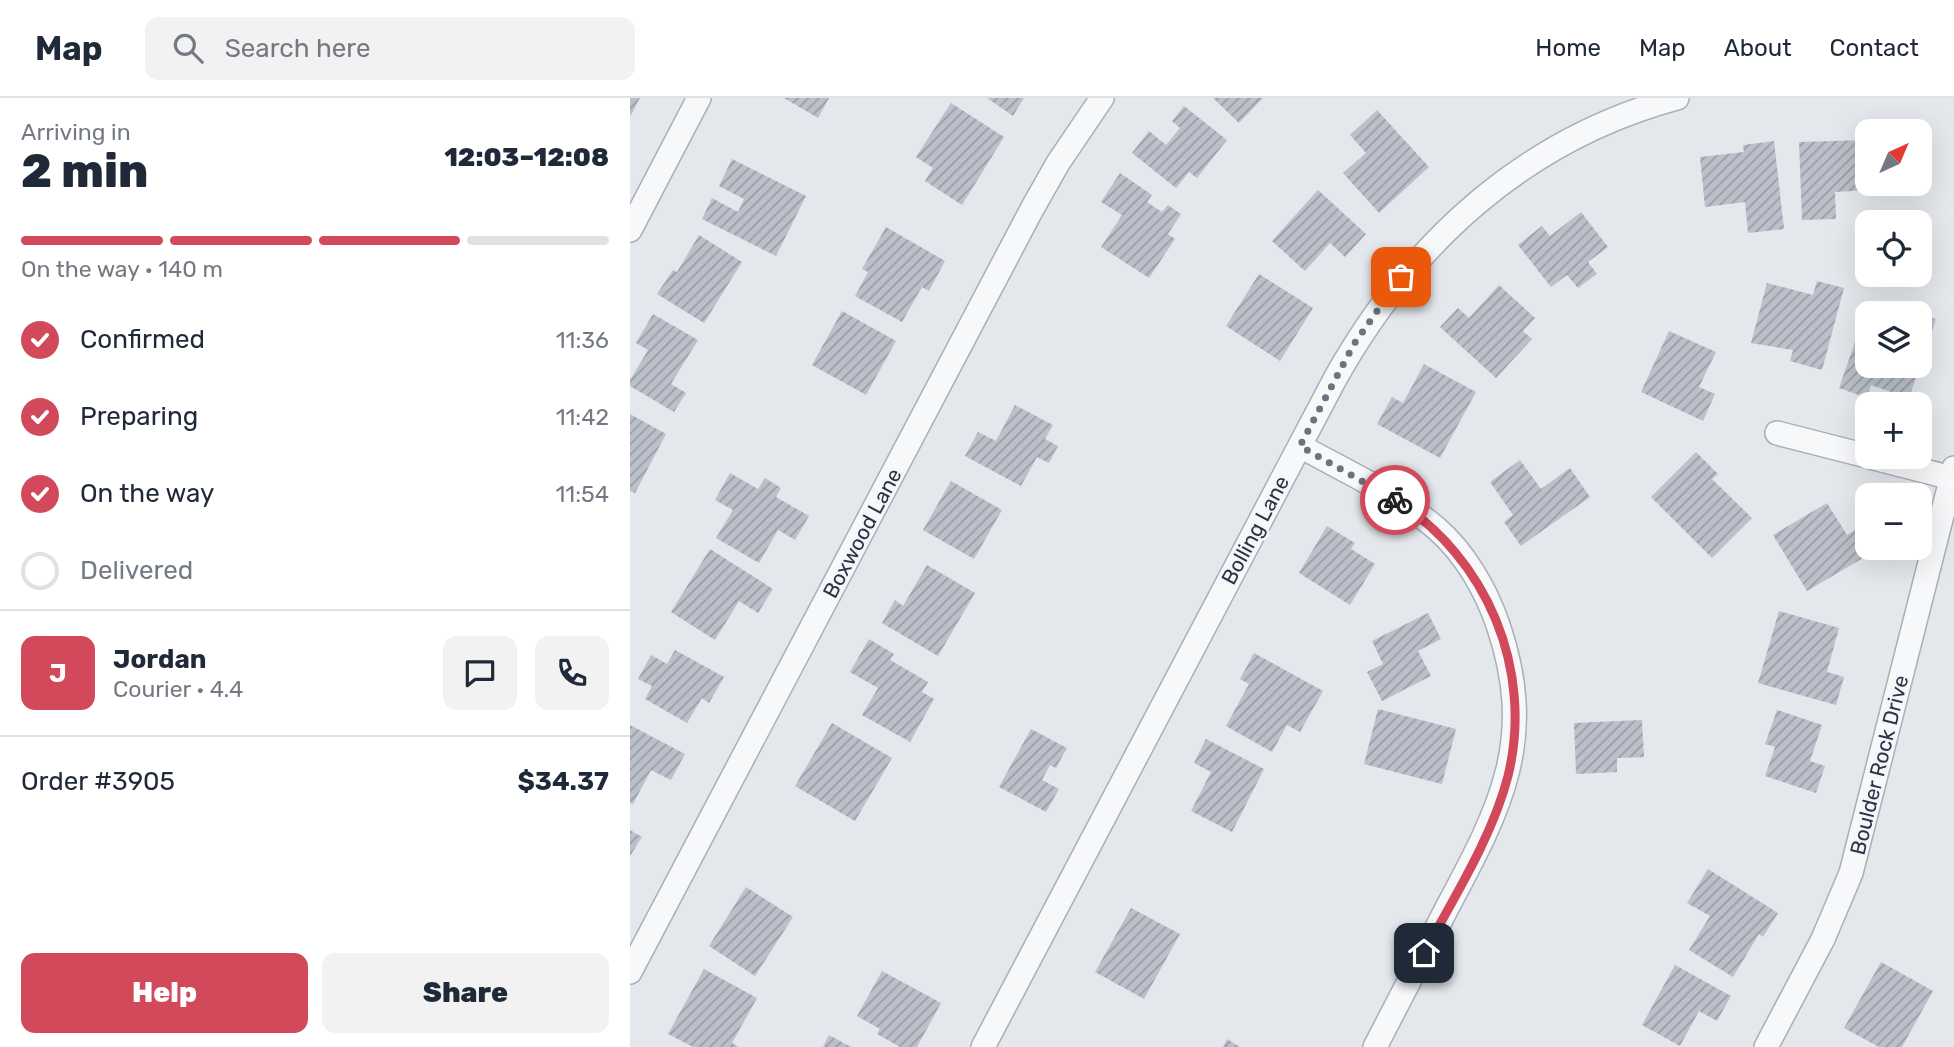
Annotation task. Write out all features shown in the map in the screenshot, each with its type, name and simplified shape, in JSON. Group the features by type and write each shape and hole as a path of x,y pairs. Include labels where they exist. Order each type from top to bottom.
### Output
{"street":[{"path":"630,230 699,98"},
{"name":"Boxwood Lane","path":"630,972 1032,209 1058,163 1101,98"},
{"name":"Bolling Lane","path":"983,1047 1300,446 1372,316 1436,239 1488,193 1545,154 1600,125 1677,98"},
{"path":"1777,433 1855,453"},
{"path":"1300,446 1406,507 1449,541 1487,597 1505,646 1512,678 1513,753 1497,807 1375,1047"},
{"path":"1932,469 1953,473"},
{"name":"Boulder Rock Drive","path":"1766,1047 1823,939 1851,873 1953,473"}],"building":[{"path":"630,98 640,98 630,117"},
{"path":"784,98 829,98 818,118"},
{"path":"987,98 1024,98 1013,116"},
{"path":"1213,98 1263,98 1239,123"},
{"path":"951,103 1004,137 962,205 925,181 933,168 916,157"},
{"path":"1184,106 1227,140 1197,178 1189,172 1176,188 1132,153 1149,131 1166,145 1180,128 1172,121"},
{"path":"1377,110 1429,167 1379,213 1343,173 1366,153 1350,135"},
{"path":"1855,140 1855,191 1835,192 1836,219 1802,220 1799,142"},
{"path":"1774,141 1784,229 1748,233 1745,202 1705,207 1700,157 1744,152 1743,145"},
{"path":"732,159 806,196 776,256 702,219 712,198 738,212 744,199 719,186"},
{"path":"1120,173 1152,195 1147,202 1162,212 1168,205 1181,214 1168,234 1175,239 1149,278 1101,247 1122,215 1101,202"},
{"path":"1318,190 1366,234 1345,257 1330,243 1305,271 1272,241"},
{"path":"1581,212 1608,247 1588,262 1597,274 1578,288 1567,275 1551,287 1518,245 1542,226 1550,236"},
{"path":"886,227 945,261 929,291 922,287 902,322 855,296 868,272 862,269"},
{"path":"699,235 742,262 704,323 657,294 673,270 677,272"},
{"path":"1259,274 1313,308 1280,361 1226,326"},
{"path":"1817,281 1844,288 1822,370 1790,361 1793,350 1751,343 1767,283 1813,295"},
{"path":"1499,285 1535,318 1523,331 1532,339 1496,378 1440,327 1458,308 1469,318"},
{"path":"842,311 896,341 866,395 812,365"},
{"path":"653,314 698,340 671,384 686,393 674,412 630,386 630,380 648,350 636,343"},
{"path":"1669,331 1716,352 1699,387 1715,394 1703,421 1641,392"},
{"path":"1855,342 1855,378 1916,378 1911,392 1891,392 1871,385 1869,392 1855,394 1839,388"},
{"path":"1424,364 1476,392 1440,458 1377,424 1392,397 1403,403"},
{"path":"1015,405 1053,425 1045,439 1058,446 1049,463 1037,457 1021,486 965,456 978,432 996,441"},
{"path":"630,414 666,434 635,493 630,491"},
{"path":"1696,452 1718,474 1712,479 1752,518 1712,558 1651,497"},
{"path":"1520,460 1541,489 1570,468 1590,497 1521,546 1504,522 1513,515 1490,482"},
{"path":"730,473 758,489 765,478 781,488 776,497 809,516 795,540 778,530 759,563 716,538 733,510 715,500"},
{"path":"951,481 1002,510 974,559 923,530"},
{"path":"1827,503 1847,535 1855,530 1855,560 1860,560 1807,591 1773,535"},
{"path":"1327,526 1355,543 1351,549 1375,564 1350,605 1299,573"},
{"path":"710,549 773,589 758,613 739,601 715,640 671,612"},
{"path":"927,565 975,593 938,656 882,623 895,600 903,606"},
{"path":"1779,611 1839,628 1827,672 1844,677 1836,705 1758,683"},
{"path":"1428,613 1441,639 1418,651 1431,676 1382,701 1367,672 1383,664 1372,641"},
{"path":"869,639 894,654 890,660 928,682 922,692 934,699 910,742 862,715 878,688 850,672"},
{"path":"675,650 724,677 709,703 702,698 687,723 645,699 652,686 638,679 651,655 667,664"},
{"path":"1254,653 1323,691 1300,732 1287,725 1272,752 1226,726 1249,684 1240,679"},
{"path":"1378,709 1456,729 1442,784 1364,764"},
{"path":"1777,710 1822,725 1810,761 1825,766 1816,793 1765,776 1775,747 1765,744"},
{"path":"1642,720 1644,757 1617,758 1617,772 1576,774 1574,723"},
{"path":"832,723 892,758 855,821 795,786"},
{"path":"630,725 685,754 671,780 651,770 633,804 630,803"},
{"path":"1031,729 1067,748 1056,768 1050,765 1042,780 1059,789 1046,812 999,787"},
{"path":"1206,739 1264,769 1232,832 1191,811 1211,772 1194,763"},
{"path":"630,830 642,837 630,856"},
{"path":"1708,869 1778,913 1763,937 1759,934 1733,977 1689,950 1710,916 1687,903"},
{"path":"746,887 793,917 755,976 709,946"},
{"path":"1131,908 1180,934 1144,999 1095,972"},
{"path":"1881,962 1933,991 1902,1047 1879,1047 1844,1028"},
{"path":"1675,965 1731,996 1717,1021 1699,1011 1680,1046 1642,1025"},
{"path":"704,969 757,998 732,1043 739,1047 693,1047 668,1034"},
{"path":"882,971 941,1003 917,1047 900,1047 877,1034 880,1029 857,1016"},
{"path":"829,1035 851,1047 823,1047"},
{"path":"1227,1039 1240,1047 1223,1047"}],"way so far":[{"path":"1395,500 1300,446 1354,344 1401,277"}],"route":[{"path":"1395,500 1437,529 1449,541 1487,597 1505,646 1514,702 1513,753 1497,807 1424,953"}]}
